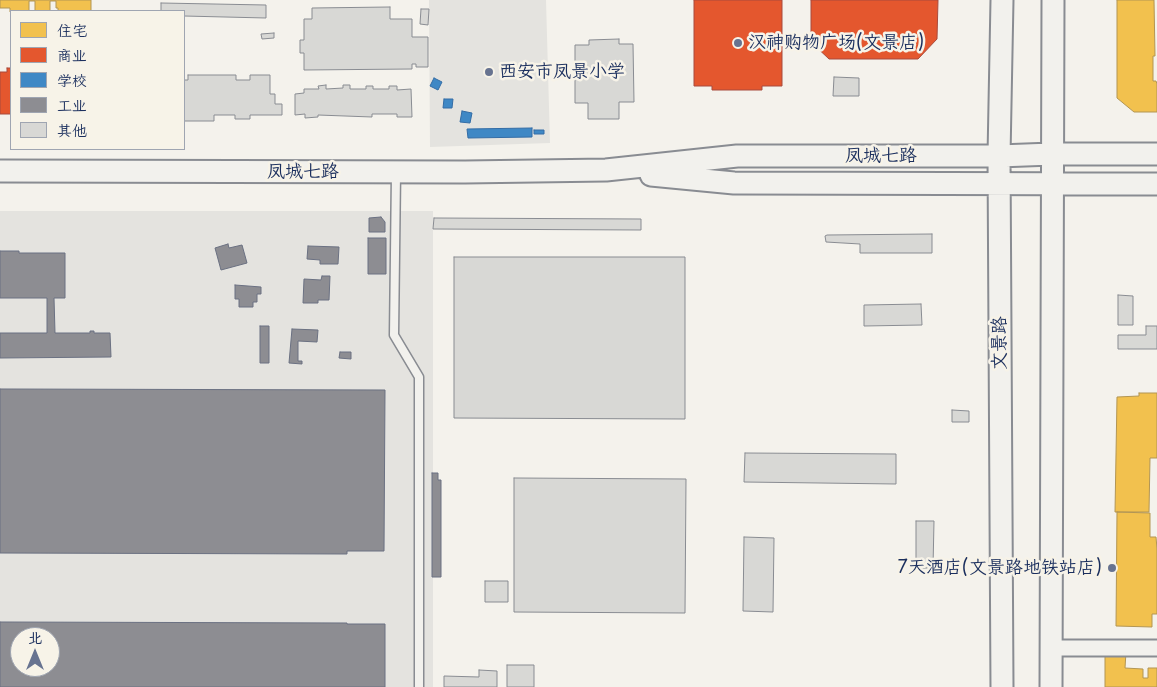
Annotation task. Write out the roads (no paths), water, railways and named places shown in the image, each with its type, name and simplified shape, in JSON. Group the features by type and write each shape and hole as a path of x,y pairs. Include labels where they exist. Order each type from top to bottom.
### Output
{"street":[{"name":"文景路","path":"1002,0 999,156 1002,687"},
{"path":"1051,687 1053,0"},
{"name":"凤城七路","path":"0,171 396,172 606,170 736,156 1157,154"},
{"name":"凤城七路","path":"606,170 734,183 1157,184"},
{"path":"1052,648 1157,648"}],"lane":[{"path":"396,172 394,335 419,377 419,687"}],"place":[{"name":"汉神购物广场(文景店)","path":"738,43"},
{"name":"西安市凤景小学","path":"489,72"},
{"name":"7天酒店(文景路地铁站店)","path":"1112,568"}]}
